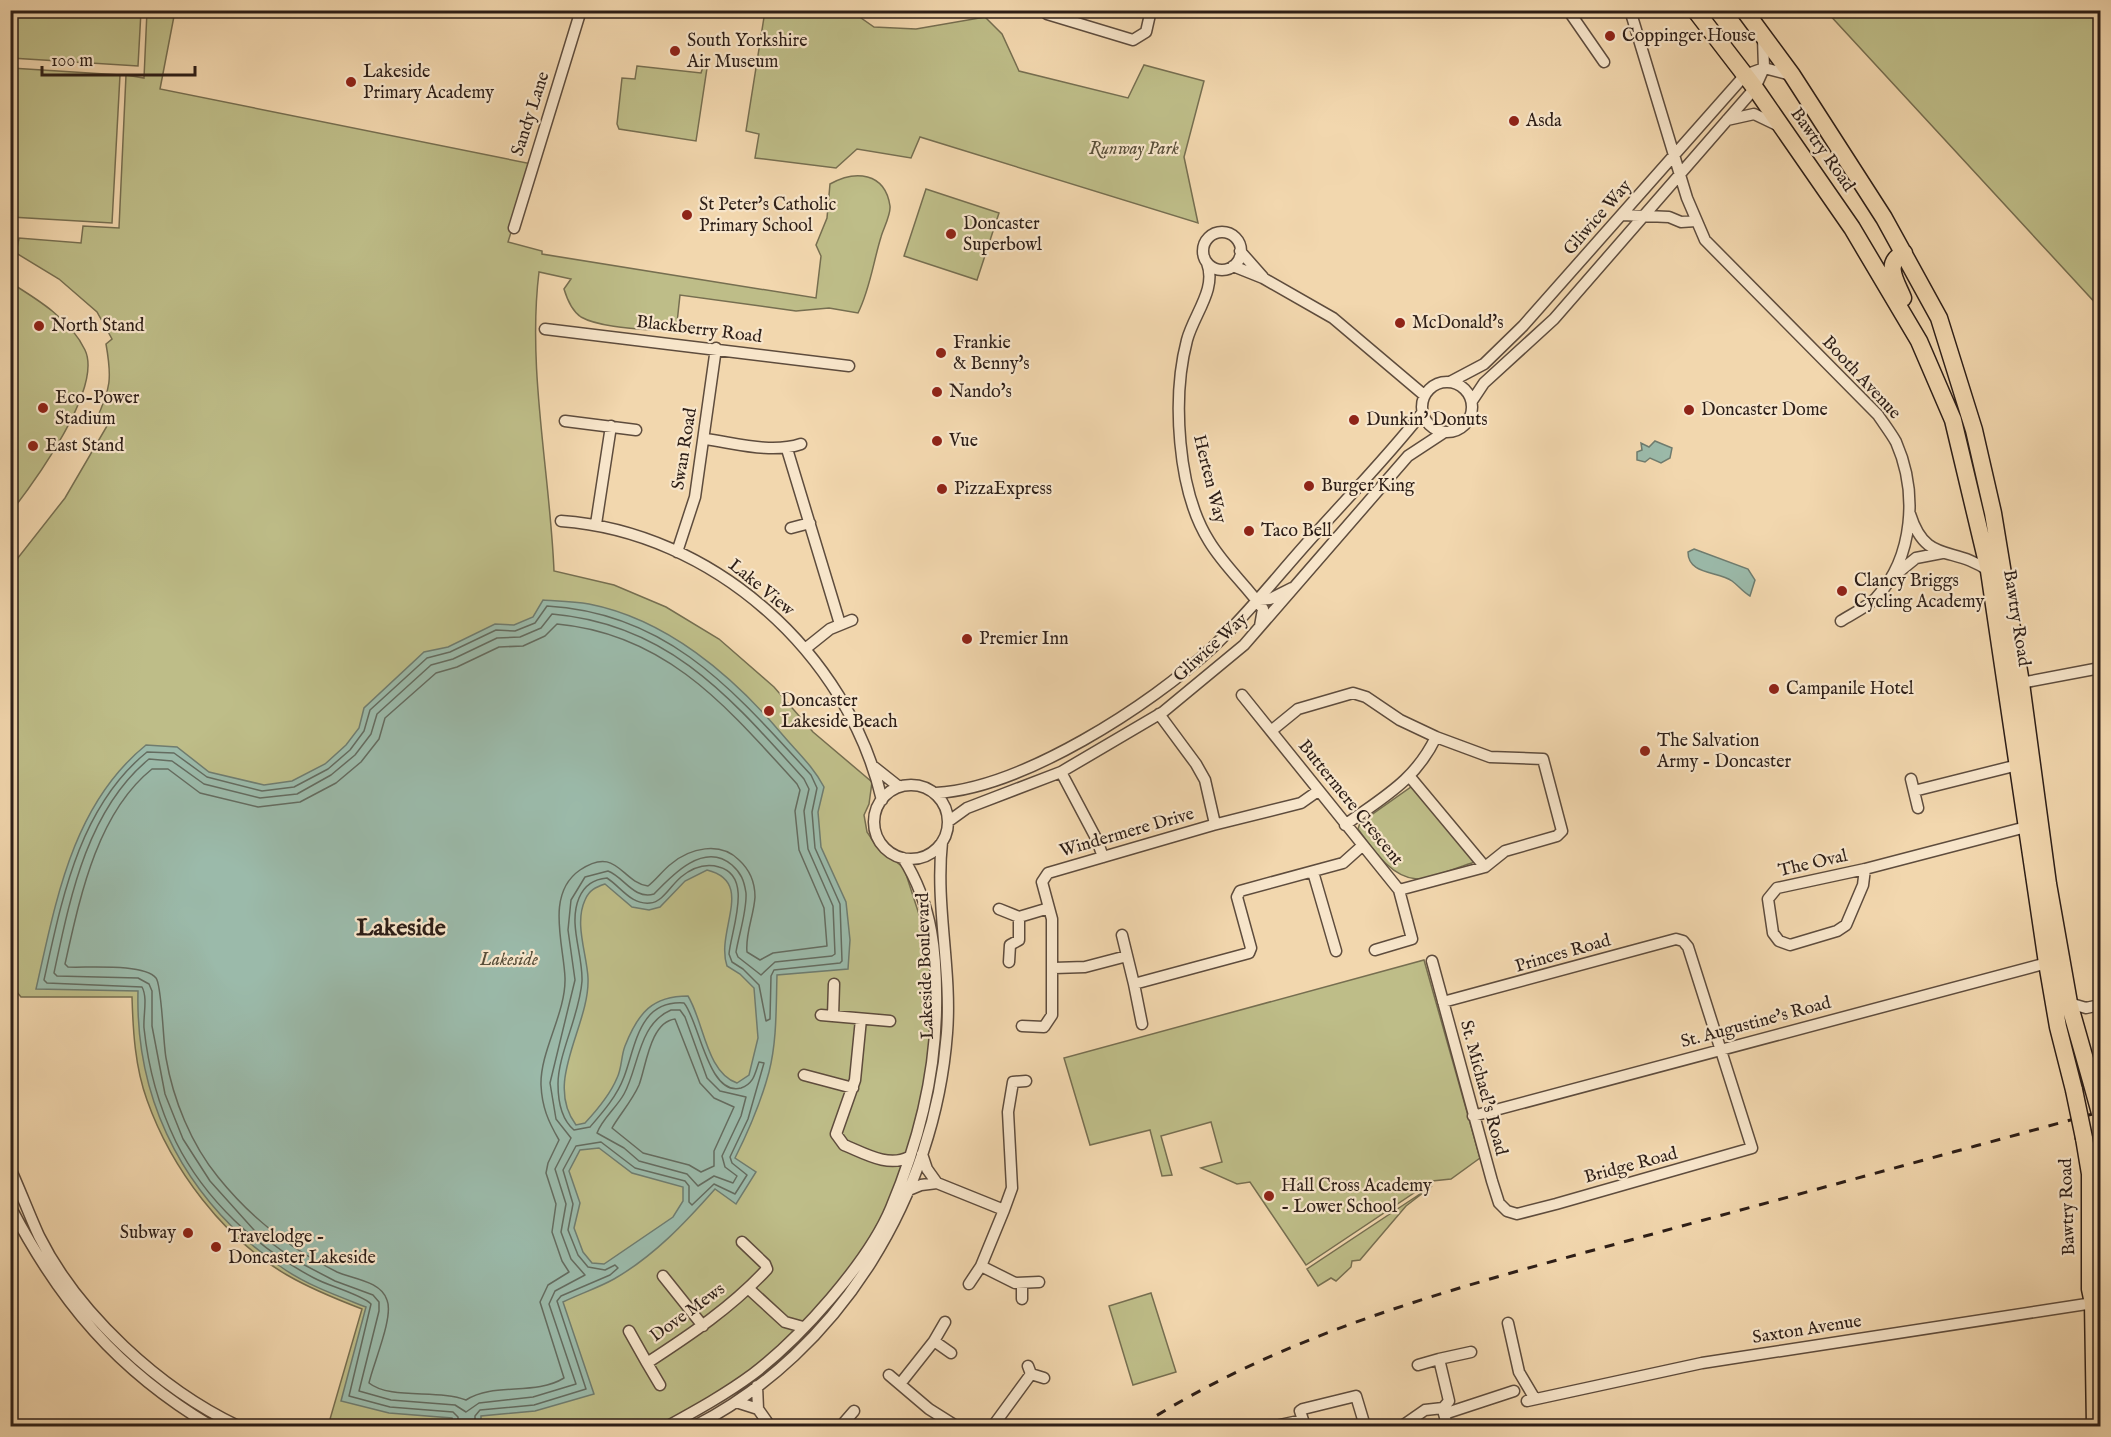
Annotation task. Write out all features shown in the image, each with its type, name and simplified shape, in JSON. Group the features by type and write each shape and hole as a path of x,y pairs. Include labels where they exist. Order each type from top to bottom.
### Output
{"highway":[{"name":"Bawtry Road","path":"1695,10 1750,81 1852,228 1919,341 1953,420 1989,571 2047,963 2058,1027 2074,1090 2090,1174 2090,1289 2097,1299 2095,1426"},
{"name":"Bawtry Road","path":"1744,10 1792,75 1904,253 1939,318 1974,430 2005,581 2048,884 2069,1002 2100,1113"},
{"path":"1904,253 1893,260 1891,267 1919,341"}],"street":[{"name":"Sandy Lane","path":"514,228 581,10"},
{"path":"1043,10 1047,14 1134,40 1146,32 1151,10"},
{"path":"1568,10 1604,62"},
{"name":"Booth Avenue","path":"1630,10 1679,174 1705,240 1878,416 1895,441 1901,458 1909,488 1909,511 1901,560 1889,582 1874,600 1841,621"},
{"name":"Gliwice Way","path":"1762,35 1764,68"},
{"path":"1764,68 1792,75"},
{"name":"Gliwice Way","path":"1450,382 1484,364 1537,312 1674,153 1764,68"},
{"name":"Gliwice Way","path":"1472,401 1484,382 1554,319 1727,120 1750,81 1764,68"},
{"path":"1727,120 1754,114 1784,129"},
{"path":"1622,215 1669,216 1689,223 1696,221"},
{"path":"1263,278 1240,251 1232,236 1215,234 1204,245 1204,257 1214,269 1230,268 1263,278 1333,318 1424,395"},
{"path":"1230,268 1240,251"},
{"path":"1207,262 1210,283"},
{"name":"Herten Way","path":"1230,268 1210,283 1186,342 1178,385 1178,426 1185,471 1207,538 1239,582 1256,600"},
{"name":"Blackberry Road","path":"545,329 849,366"},
{"name":"Swan Road","path":"677,552 690,518 705,439 716,348"},
{"path":"1450,382 1462,386 1472,401 1470,418 1465,426 1457,431 1443,433 1434,430 1422,413 1424,395 1431,386 1450,382"},
{"name":"Gliwice Way","path":"936,794 962,792 1041,762 1104,729 1163,689 1213,647 1422,413"},
{"path":"566,421 636,430"},
{"path":"596,524 610,426"},
{"name":"Gliwice Way","path":"949,821 967,808 1061,772 1159,714 1244,645 1408,456 1443,433"},
{"path":"705,439 787,449 801,444"},
{"path":"787,449 840,624"},
{"path":"1909,511 1916,534 1928,547 1974,561 2005,581"},
{"name":"Lake View","path":"561,521 596,524 677,552 705,566 745,592 771,613 805,649 854,722 874,767 882,800"},
{"path":"791,528 810,523"},
{"path":"1889,582 1908,562 1916,558 1942,553"},
{"path":"1256,600 1270,599 1298,585"},
{"path":"1256,600 1263,609 1259,629"},
{"path":"805,649 840,624 852,620"},
{"path":"2021,683 2100,668"},
{"name":"Buttermere Crescent","path":"1242,696 1400,890 1485,867 1505,851 1557,836 1562,831 1563,825 1543,759 1490,758 1400,720 1366,697 1353,693 1298,709 1271,730"},
{"path":"1159,714 1205,780 1215,824"},
{"path":"1345,825 1410,777 1425,759 1436,737"},
{"path":"1914,791 2019,765"},
{"name":"Lake View","path":"874,767 898,786"},
{"path":"1061,772 1097,840 1102,857"},
{"path":"1410,777 1485,867"},
{"path":"1911,779 1918,808"},
{"path":"913,784 936,794 944,804 949,821 947,834 942,842 930,854 918,859 903,858 891,853 879,841 875,829 875,814 882,800 898,786 913,784"},
{"name":"Windermere Drive","path":"1023,1026 1044,1028 1050,1022 1054,968 1052,919 1042,882 1048,873 1215,824 1301,803 1318,791"},
{"name":"The Oval","path":"1865,869 1863,885 1846,925 1837,931 1790,945 1779,941 1773,933 1768,899 1777,888 1865,869 2026,827"},
{"name":"Lakeside Boulevard","path":"668,1426 711,1403 744,1380 788,1343 803,1327 841,1284 868,1248 922,1154 931,1128 948,1031 946,956 940,898 942,842"},
{"path":"1134,984 1250,953 1251,948 1237,897 1240,891 1343,863 1362,846"},
{"name":"Lakeside Boulevard","path":"695,1426 736,1402 795,1355 849,1295 877,1256 904,1187 936,1042 937,970 925,898 903,858"},
{"path":"1313,872 1336,951"},
{"path":"1375,950 1412,939 1400,890"},
{"path":"999,909 1019,917 1049,908"},
{"path":"1009,962 1010,945 1019,940 1019,917"},
{"path":"1122,934 1142,1024"},
{"name":"Princes Road","path":"1443,1002 1676,939 1683,941 1688,947 1722,1049"},
{"path":"1054,968 1085,967 1127,956"},
{"name":"St. Michael's Road","path":"1432,961 1473,1116 1499,1203 1507,1211 1517,1214"},
{"name":"St. Augustine's Road","path":"1473,1116 2047,963"},
{"path":"833,1016 834,984"},
{"path":"2069,1002 2086,1008 2100,1005"},
{"path":"821,1015 890,1022"},
{"path":"861,1019 853,1088 836,1134 838,1140 844,1145 879,1159 898,1162 909,1157"},
{"name":"Bridge Road","path":"1517,1214 1752,1148 1722,1049"},
{"path":"799,1073 853,1088"},
{"path":"969,1284 981,1266 1012,1188 1008,1112 1013,1082 1026,1081"},
{"path":"922,1154 927,1169 937,1183"},
{"path":"879,1159 894,1172 904,1187 937,1183 1004,1210"},
{"path":"10,1168 40,1237 75,1290 114,1336 161,1377 203,1407 238,1426"},
{"path":"10,1206 31,1245 68,1303 104,1344 150,1385 211,1426"},
{"name":"Dove Mews","path":"647,1363 703,1326 748,1289 767,1266 742,1242"},
{"path":"981,1266 1002,1278 1022,1284 1040,1282"},
{"path":"663,1275 703,1326"},
{"path":"1022,1284 1022,1299"},
{"name":"Dove Mews","path":"748,1289 785,1322 803,1327"},
{"name":"Saxton Avenue","path":"1508,1323 1519,1372 1531,1400 1702,1363 2097,1299"},
{"path":"785,1322 788,1343"},
{"path":"900,1384 934,1341 945,1322"},
{"name":"Dove Mews","path":"628,1330 660,1384"},
{"path":"934,1341 951,1353"},
{"path":"1418,1365 1471,1352"},
{"path":"1439,1359 1449,1401 1444,1411 1447,1426"},
{"path":"993,1426 1029,1370 1044,1378"},
{"path":"889,1375 929,1409 956,1426"},
{"path":"757,1386 758,1409 770,1426"},
{"path":"1402,1426 1425,1410 1444,1411 1514,1391"},
{"path":"1275,1426 1303,1420 1300,1411 1303,1409 1356,1396 1365,1426"},
{"path":"736,1402 758,1409"},
{"path":"840,1426 854,1412"}],"green space":[{"path":"10,11 141,11 138,66 11,58"},
{"name":"Lakeside","path":"147,11 175,11 160,89 532,164 508,242 542,251 542,254 816,298 821,256 816,245 827,218 830,184 849,177 868,177 882,186 887,195 890,206 889,214 866,295 858,313 829,308 796,311 680,295 676,332 613,326 590,321 575,312 564,289 571,279 539,272 536,309 537,383 554,571 614,585 666,607 719,639 774,687 813,732 872,782 869,804 864,815 867,832 877,847 904,868 937,970 936,1042 920,1125 890,1210 868,1248 778,1353 668,1426 328,1426 362,1309 305,1285 264,1260 221,1222 202,1200 170,1151 147,1100 137,1062 132,997 21,997 11,985 10,568 65,498 107,426 96,420 109,383 106,344 112,339 97,312 59,279 16,253 19,238 81,243 83,226 119,228 126,75 144,78"},
{"name":"Runway Park","path":"765,11 851,11 874,27 916,29 985,17 1002,34 1019,71 1128,98 1144,65 1204,81 1184,157 1198,223 920,137 911,158 857,149 836,168 755,158 759,134 746,131"},
{"path":"1826,11 2100,11 2100,308"},
{"path":"637,66 701,73 703,67 707,68 696,141 619,129 617,124 622,78 635,79"},
{"path":"11,68 120,75 112,223 11,217"},
{"name":"Doncaster Superbowl","path":"926,189 999,213 977,280 904,256"},
{"name":"Eco-Power Stadium","path":"11,283 52,311 71,329 85,350 88,367 76,410 64,434 11,512"},
{"path":"1411,787 1475,862 1438,875 1417,879 1391,868 1376,853 1358,829 1360,823"},
{"path":"1424,960 1480,1158 1451,1179 1432,1181 1306,1265 1250,1182 1237,1184 1201,1168 1222,1162 1211,1122 1161,1136 1172,1175 1162,1176 1150,1130 1090,1145 1064,1058"},
{"path":"1432,1186 1406,1206 1360,1260 1352,1261 1351,1267 1336,1281 1331,1278 1318,1286 1307,1269"},
{"path":"1151,1293 1176,1372 1133,1385 1109,1306"}],"water":[{"path":"1655,441 1672,448 1670,458 1661,463 1650,458 1645,462 1637,460 1637,452 1642,450 1641,443 1649,447"},
{"path":"1694,549 1748,569 1755,580 1750,596 1732,581 1698,569 1693,565 1688,552"},
{"name":"Lakeside","path":"543,600 589,604 617,611 645,622 696,652 762,711 810,765 824,787 818,812 821,847 846,902 850,940 848,969 777,975 772,1060 754,1116 735,1158 756,1172 736,1204 715,1189 656,1249 629,1270 563,1302 594,1394 535,1411 481,1416 481,1426 453,1426 452,1418 389,1413 341,1401 366,1307 314,1286 284,1269 250,1243 221,1215 195,1183 174,1149 158,1113 146,1074 140,1033 138,991 36,989 60,889 84,825 100,796 121,769 146,745 177,747 209,772 264,785 292,781 325,764 346,745 359,728 364,708 424,652 448,647 495,624 514,625 533,617","holes":["707,870 721,876 729,885 732,896 726,938 727,966 740,974 754,988 758,1038 749,1075 737,1083 719,1068 712,1057 688,996 665,999 648,1009 635,1024 625,1046 619,1074 611,1090 585,1123 576,1125 567,1108 564,1090 570,1053 587,996 588,978 581,929 582,909 587,897 593,889 605,884 632,907 649,910 660,907 685,881","599,1148 632,1173 683,1187 683,1201 673,1217 604,1264 592,1263 583,1252 574,1228 580,1203 569,1171 580,1150"]}],"railway":[{"path":"1140,1426 1198,1392 1257,1362 1381,1313 1509,1274 2100,1112"}],"place":[{"name":"Coppinger House","path":"1610,36"},
{"name":"South Yorkshire Air Museum","path":"675,51"},
{"name":"Lakeside Primary Academy","path":"351,82"},
{"name":"Asda","path":"1514,121"},
{"name":"St Peter's Catholic Primary School","path":"687,215"},
{"name":"Doncaster Superbowl","path":"951,234"},
{"name":"McDonald's","path":"1400,323"},
{"name":"North Stand","path":"39,326"},
{"name":"Frankie & Benny's","path":"941,353"},
{"name":"Nando's","path":"937,392"},
{"name":"Eco-Power Stadium","path":"43,408"},
{"name":"Doncaster Dome","path":"1689,410"},
{"name":"Dunkin' Donuts","path":"1354,420"},
{"name":"Vue","path":"937,441"},
{"name":"East Stand","path":"33,446"},
{"name":"Burger King","path":"1309,486"},
{"name":"PizzaExpress","path":"942,489"},
{"name":"Taco Bell","path":"1249,531"},
{"name":"Clancy Briggs Cycling Academy","path":"1842,591"},
{"name":"Premier Inn","path":"967,639"},
{"name":"Campanile Hotel","path":"1774,689"},
{"name":"Doncaster Lakeside Beach","path":"769,711"},
{"name":"The Salvation Army - Doncaster","path":"1645,751"},
{"name":"Hall Cross Academy - Lower School","path":"1269,1196"},
{"name":"Subway","path":"188,1233"},
{"name":"Travelodge - Doncaster Lakeside","path":"216,1247"}],"district":[{"name":"Lakeside","path":"401,928"}]}
